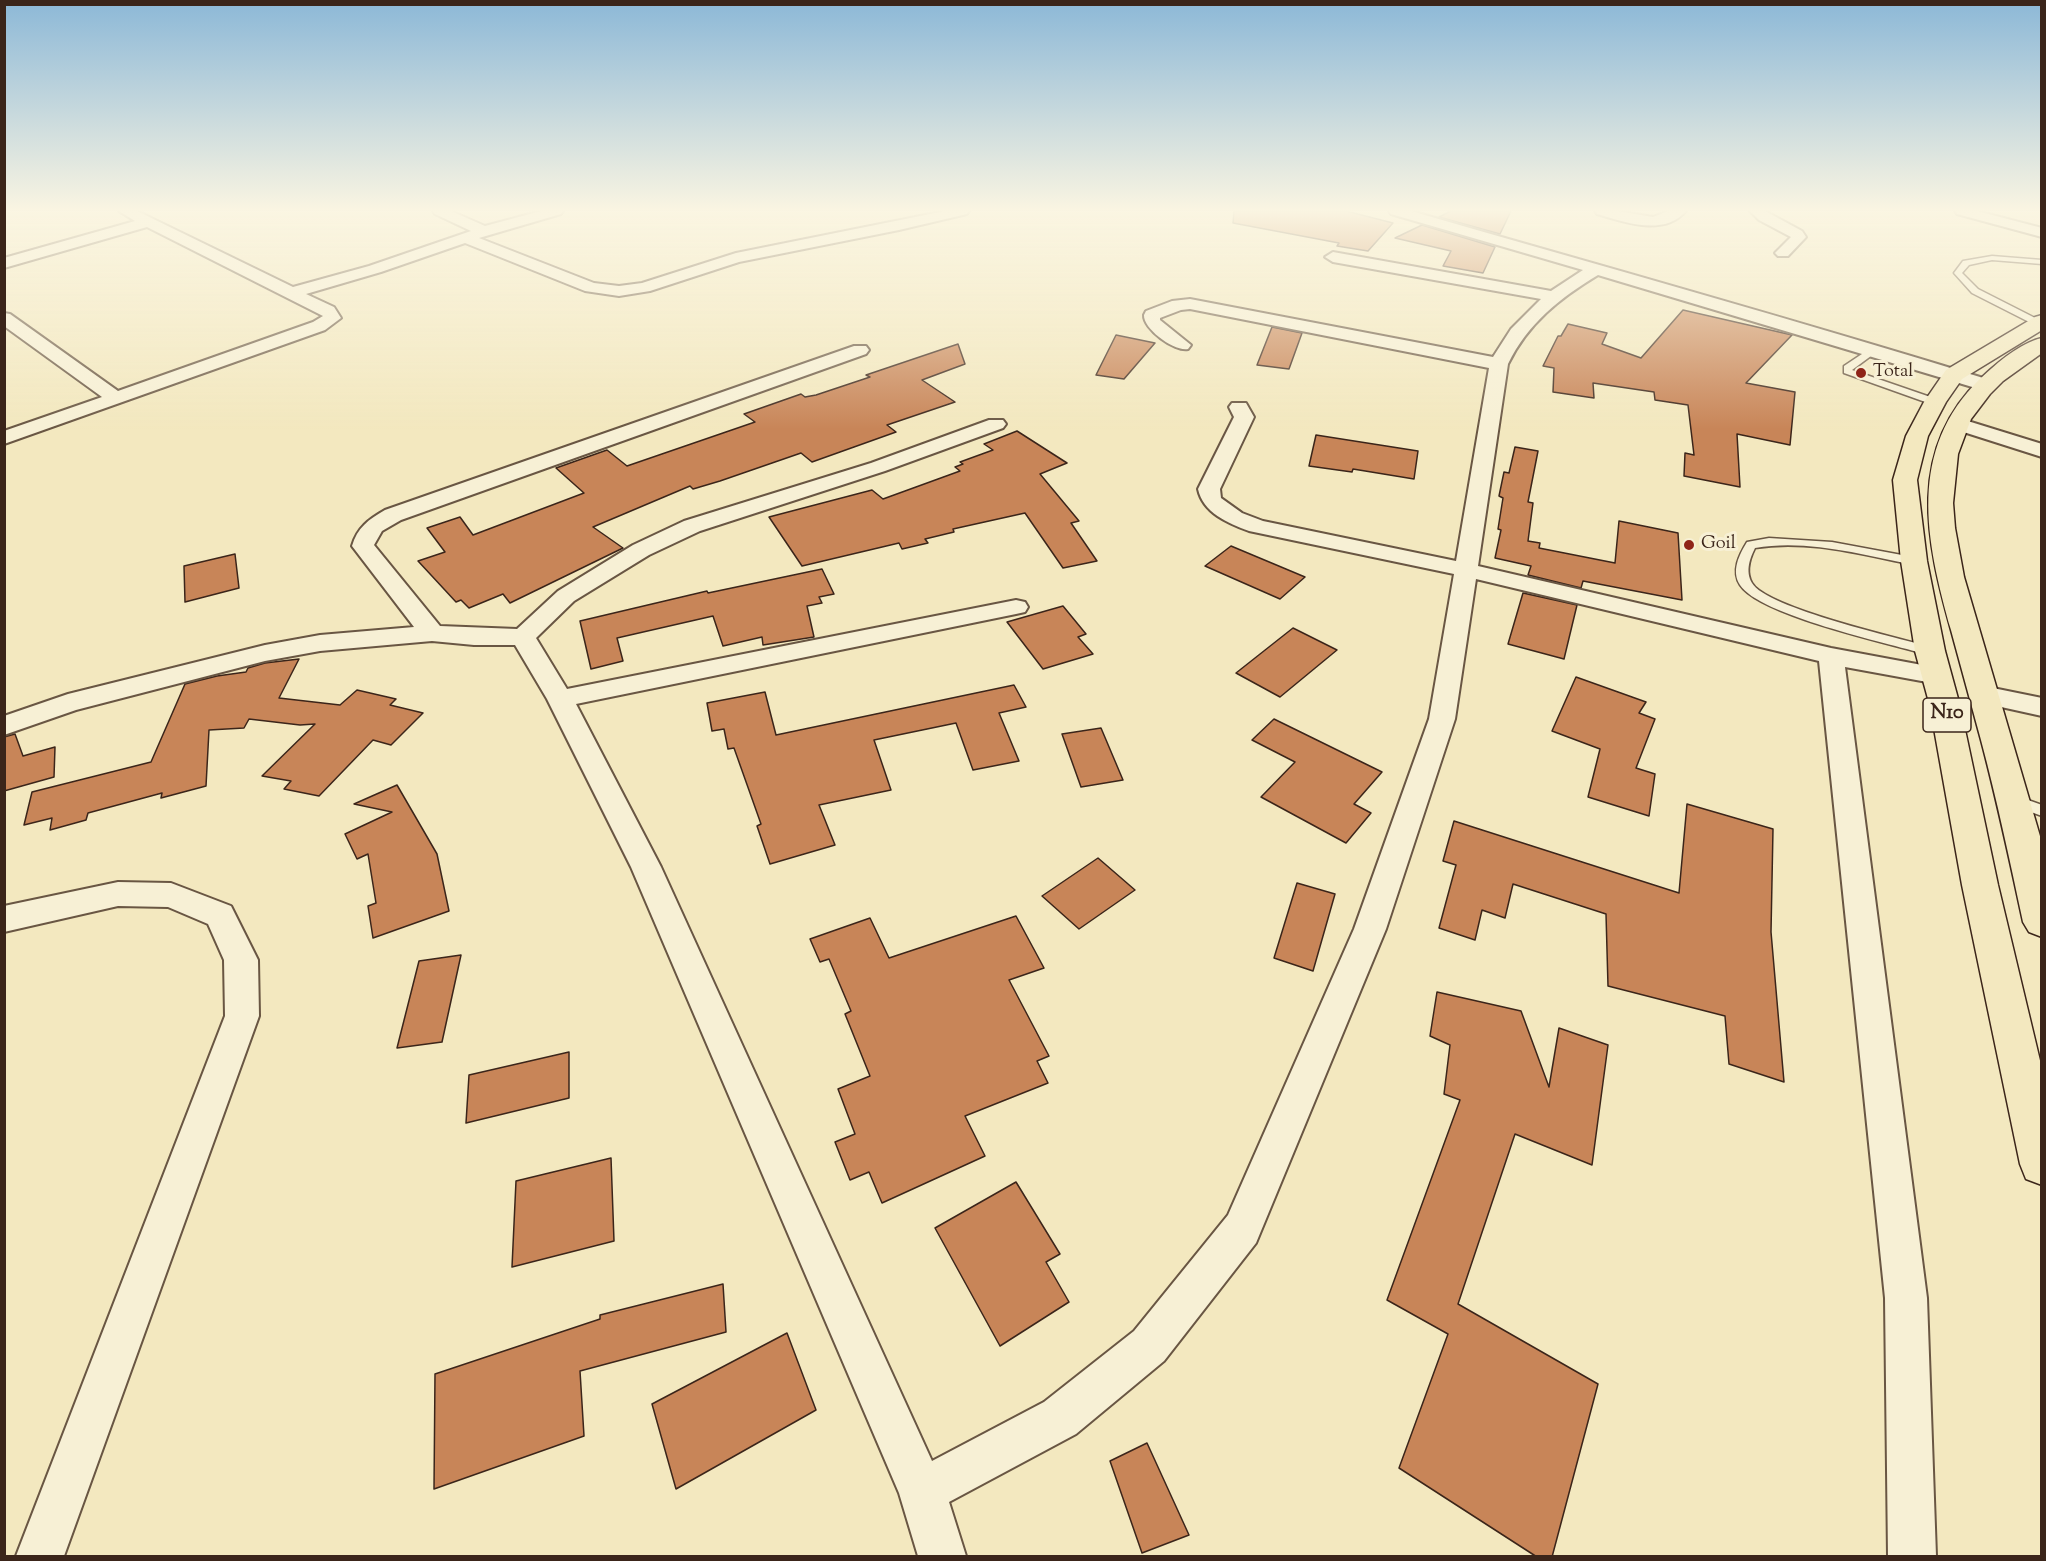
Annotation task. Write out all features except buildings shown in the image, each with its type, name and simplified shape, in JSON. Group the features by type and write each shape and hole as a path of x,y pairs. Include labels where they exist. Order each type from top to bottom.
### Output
{"highway":[{"name":"N10","path":"2040,329 1954,375 1935,402 1917,436 1905,480 1914,561 1934,663 1980,885 2042,1164"},
{"name":"N10","path":"2040,329 1965,408 1946,453 1941,487 1940,529 2013,800 2042,922"}],"street":[{"path":"4,438 319,326 333,318 328,311 272,284"},
{"path":"290,293 322,284"},
{"path":"581,284 591,288 619,291 657,284"},
{"path":"1484,284 1553,296"},
{"path":"922,1491 1060,1418 1149,1346 1242,1229 1370,929 1442,719 1498,364 1509,340 1540,306 1572,284"},
{"path":"1651,284 1986,385"},
{"path":"1182,345 1152,322 1152,315 1178,305 1190,304 1498,364"},
{"path":"4,318 117,399"},
{"path":"432,633 363,546 366,534 375,525 393,515 860,350"},
{"path":"1239,407 1244,417 1209,489 1211,500 1234,518 1257,526 1467,570 1831,656 1934,663"},
{"path":"4,726 68,703 265,653 320,643 432,633 474,637 523,637 566,596 641,550 692,526 878,467 996,424"},
{"path":"1958,424 2042,452"},
{"path":"560,699 1016,607"},
{"path":"523,637 560,699 646,867 922,1491 942,1557"},
{"path":"1831,656 1906,1298 1912,1557"},
{"path":"1983,695 2042,707"},
{"path":"4,919 118,894 171,895 220,915 242,960 242,1016 40,1557"}],"lane":[{"path":"1968,284 1975,291 2040,329"},
{"path":"1874,350 1847,368 1847,371 1935,402"},
{"path":"1914,561 1790,541 1766,541 1751,545 1742,561 1744,583 1755,594 1783,609 1934,663"},
{"path":"2013,800 2042,811"}],"place":[{"name":"Total","path":"1861,373"},
{"name":"Goil","path":"1689,545"}]}
